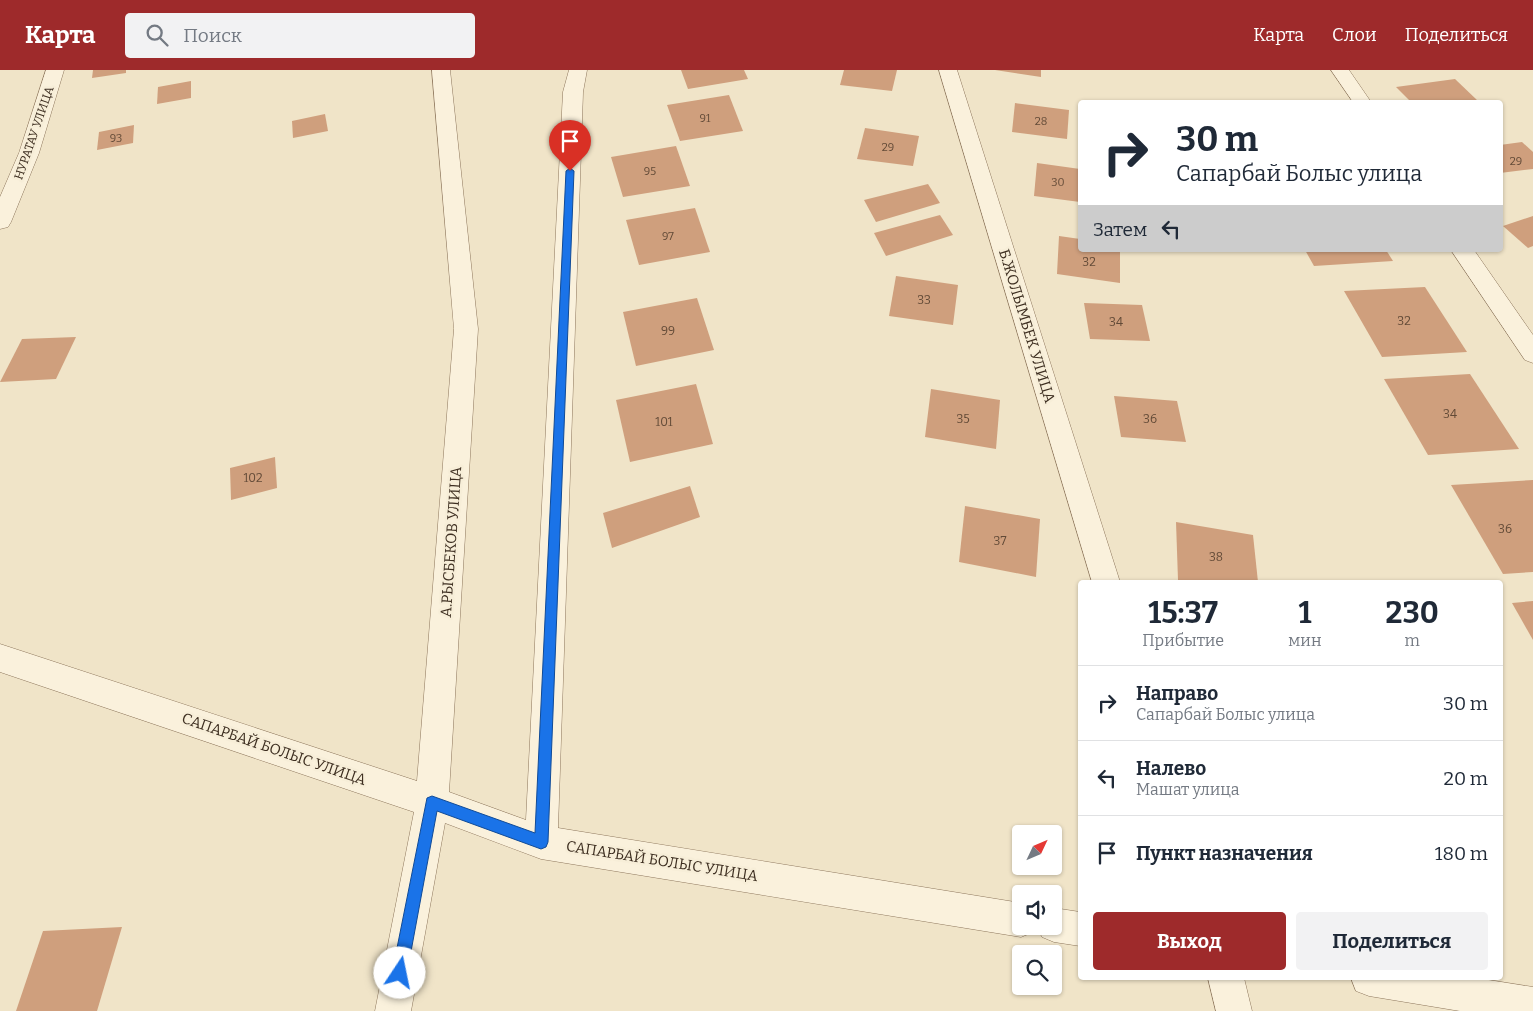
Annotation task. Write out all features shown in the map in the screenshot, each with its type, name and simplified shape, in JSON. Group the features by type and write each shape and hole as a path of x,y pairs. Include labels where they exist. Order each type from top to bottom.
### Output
{"street":[{"name":"НУРАТАУ УЛИЦА","path":"0,222 29,153 55,70"},
{"name":"А.РЫСБЕКОВ УЛИЦА","path":"393,1011 432,802 466,329 441,70"},
{"path":"541,842 573,102 578,70"},
{"name":"Б.ЖОЛЫМБЕК УЛИЦА","path":"948,70 1105,580"},
{"path":"1340,70 1361,100"},
{"path":"1463,252 1533,354"},
{"name":"САПАРБАЙ БОЛЫС УЛИЦА","path":"0,658 432,802 541,842 1012,919"},
{"path":"1062,926 1078,929"},
{"path":"1226,980 1234,1011"},
{"path":"1381,980 1533,1005"}],"building":[{"path":"93,70 126,70 126,73 92,78"},
{"path":"681,70 744,70 748,79 688,89"},
{"path":"844,70 897,70 892,91 840,85"},
{"path":"995,70 1041,70 1041,77"},
{"path":"1455,79 1477,100 1409,100 1396,87"},
{"path":"191,81 191,98 157,104 158,87"},
{"path":"729,95 743,131 680,141 667,105"},
{"path":"1015,103 1069,110 1067,139 1012,132"},
{"path":"325,114 328,131 293,138 292,121"},
{"path":"134,125 133,143 97,150 99,132"},
{"path":"865,128 919,136 913,166 857,159"},
{"path":"1522,142 1533,152 1533,169 1503,173 1503,145"},
{"path":"676,146 690,186 623,197 611,157"},
{"path":"1037,163 1078,169 1078,202 1034,196"},
{"path":"928,184 940,203 876,222 864,200"},
{"path":"695,208 710,252 639,265 626,220"},
{"path":"940,215 953,235 886,256 874,233"},
{"path":"1533,216 1533,246 1528,248 1503,226"},
{"path":"1059,236 1078,239 1078,252 1120,252 1120,283 1057,274"},
{"path":"1306,252 1387,252 1393,261 1314,266"},
{"path":"896,276 958,285 953,325 889,316"},
{"path":"1425,287 1467,352 1382,357 1344,291"},
{"path":"697,298 714,350 636,366 623,312"},
{"path":"1084,303 1142,305 1150,341 1090,339"},
{"path":"76,337 56,379 0,382 22,339"},
{"path":"1470,374 1519,449 1428,455 1384,379"},
{"path":"696,384 713,444 630,462 616,400"},
{"path":"931,389 1000,400 996,449 925,437"},
{"path":"1114,396 1177,401 1186,442 1121,437"},
{"path":"275,457 277,488 231,500 230,468"},
{"path":"1533,480 1533,572 1503,574 1451,485"},
{"path":"690,486 700,517 612,548 603,513"},
{"path":"965,506 1040,519 1036,577 959,562"},
{"path":"1176,522 1253,535 1258,580 1178,580"},
{"path":"1533,601 1533,640 1512,603"},
{"path":"122,927 97,1011 16,1011 43,931"}],"route":[{"path":"400,973 432,802 541,842 570,171"}]}
